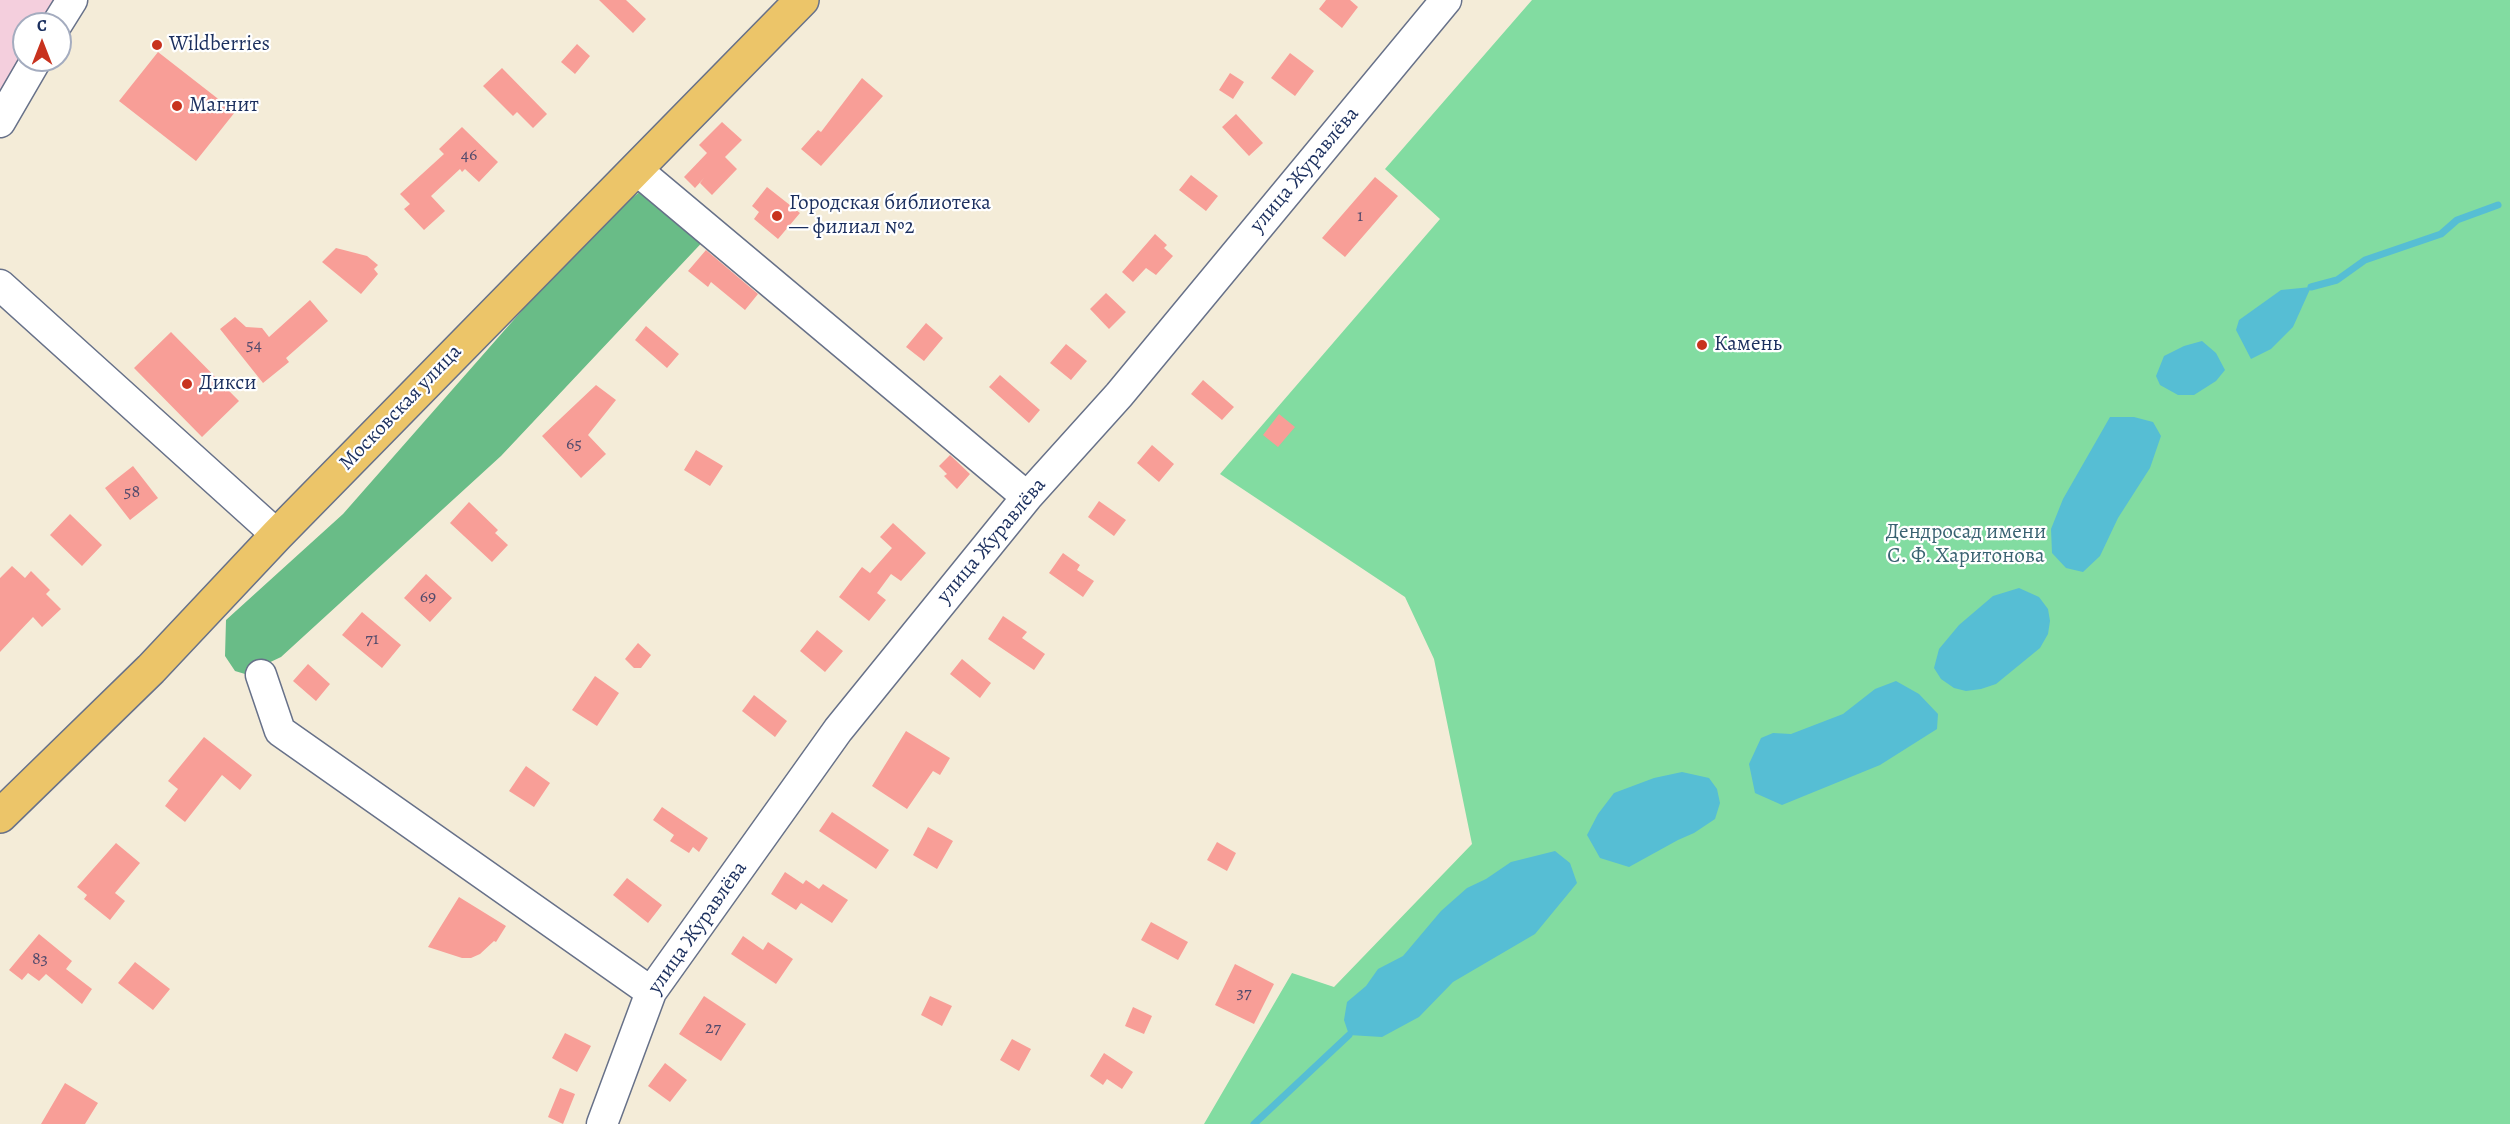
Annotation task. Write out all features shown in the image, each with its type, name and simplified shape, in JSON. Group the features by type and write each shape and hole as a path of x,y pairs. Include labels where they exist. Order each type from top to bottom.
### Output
{"main road":[{"name":"Московская улица","path":"0,816 151,669 277,535 802,0"}],"street":[{"name":"улица Журавлёва","path":"602,1124 651,993 838,730 1027,497 1119,395 1446,0"},
{"path":"0,122 29,72"},
{"path":"637,170 1027,497"},
{"path":"0,285 277,535"},
{"path":"261,675 280,731 651,993"}],"shaded area":[{"path":"0,0 70,0 63,12 12,12 12,72 19,72 0,119"}],"green space":[{"name":"Дендросад имени С. Ф. Харитонова","path":"1532,0 2510,0 2510,1124 1204,1124 1292,973 1334,987 1472,844 1434,659 1405,597 1220,474 1440,219 1385,169"},
{"path":"646,187 710,234 501,456 281,657 245,674 235,671 225,656 226,620 343,514 532,299 618,209"}],"water":[{"path":"2311,287 2293,327 2271,349 2251,359 2236,330 2239,320 2281,290"},
{"path":"2202,341 2216,353 2225,370 2216,381 2194,395 2178,395 2160,385 2156,376 2164,356 2184,346"},
{"path":"2110,417 2134,417 2153,422 2161,436 2150,468 2118,518 2100,556 2083,572 2066,568 2052,553 2051,529 2063,499"},
{"path":"2019,588 2039,597 2048,609 2050,621 2048,634 2040,648 1996,684 1981,689 1966,691 1954,688 1941,679 1934,668 1939,649 1959,625 1993,596"},
{"path":"1896,681 1919,694 1938,714 1937,729 1880,765 1782,805 1755,793 1749,764 1761,738 1773,733 1791,734 1843,714 1875,689"},
{"path":"1682,772 1709,778 1717,789 1720,803 1715,819 1694,833 1629,867 1600,858 1587,835 1598,814 1614,793 1654,778"},
{"path":"1555,851 1570,863 1577,883 1535,934 1453,982 1419,1017 1382,1037 1349,1035 1344,1020 1347,1002 1366,986 1378,969 1403,956 1441,911 1467,888 1486,879 1511,862"}],"building":[{"path":"599,0 626,0 646,19 633,33"},
{"path":"1326,0 1350,0 1358,7 1342,28 1319,9"},
{"path":"577,44 590,56 575,74 561,62"},
{"name":"Магнит","path":"158,52 235,112 196,161 119,101"},
{"path":"1290,53 1314,71 1295,96 1271,78"},
{"path":"502,68 547,114 533,128 517,112 513,116 483,86"},
{"path":"1230,73 1244,82 1233,99 1219,90"},
{"path":"862,78 883,96 821,166 801,149 818,130 821,132"},
{"path":"1236,114 1263,143 1249,156 1222,127"},
{"path":"722,122 742,140 725,157 737,169 712,195 700,183 704,178 695,188 684,177 707,153 699,145"},
{"path":"462,127 498,162 479,182 465,169 462,172 460,169 431,196 445,211 424,230 404,209 410,204 400,194 444,154 439,149"},
{"path":"1191,175 1218,196 1206,211 1179,190"},
{"path":"1375,177 1398,196 1345,257 1322,238"},
{"name":"Городская библиотека — филиал №2","path":"767,187 800,213 778,239 754,219 759,212 752,206"},
{"path":"1155,234 1167,245 1164,248 1173,256 1156,275 1146,268 1133,282 1122,272"},
{"path":"336,248 367,256 378,265 374,269 378,274 361,294 322,262"},
{"path":"706,250 758,294 745,310 711,282 708,287 688,271"},
{"path":"1106,293 1126,312 1109,329 1090,309"},
{"path":"310,300 328,321 286,358 289,362 263,383 220,329 235,317 246,327 262,328 269,337"},
{"path":"926,323 943,338 924,361 906,347"},
{"path":"646,326 679,354 667,368 635,340"},
{"name":"Дикси","path":"171,332 239,401 202,437 134,368"},
{"path":"1066,344 1087,361 1071,380 1050,363"},
{"path":"1000,375 1040,410 1029,423 989,387"},
{"path":"1203,380 1234,407 1222,420 1191,394"},
{"path":"596,385 616,400 588,435 606,454 581,478 542,436"},
{"path":"1279,414 1295,427 1278,447 1263,435"},
{"path":"1152,445 1174,464 1159,482 1137,463"},
{"path":"696,450 723,466 710,486 684,470"},
{"path":"950,455 970,474 957,489 944,476 947,474 939,466"},
{"path":"133,466 158,498 130,520 105,488"},
{"path":"1099,501 1126,520 1114,536 1088,517"},
{"path":"469,502 498,530 495,533 508,545 492,562 450,523"},
{"path":"70,514 102,545 82,566 50,535"},
{"path":"893,523 926,553 901,581 891,574 877,593 886,600 869,621 839,597 862,567 870,573 892,548 880,537"},
{"path":"1063,553 1080,565 1077,570 1094,581 1083,597 1049,573"},
{"path":"12,566 25,578 31,571 50,590 46,594 61,609 42,627 33,617 0,652 0,578"},
{"path":"426,574 452,598 430,622 404,598"},
{"path":"362,612 401,645 382,668 342,635"},
{"path":"1003,616 1027,632 1022,638 1045,654 1034,670 988,639"},
{"path":"817,630 843,651 825,672 800,651"},
{"path":"638,643 651,655 641,668 634,668 625,659"},
{"path":"962,659 991,683 980,698 950,674"},
{"path":"308,664 330,684 316,701 293,681"},
{"path":"595,676 619,693 597,726 572,710"},
{"path":"754,695 787,721 775,737 742,711"},
{"path":"906,731 950,758 940,775 933,771 907,809 872,786"},
{"path":"204,737 252,775 240,790 222,775 185,822 165,806 178,789 168,781"},
{"path":"526,766 550,783 534,807 509,791"},
{"path":"662,807 708,838 699,852 693,847 689,853 670,841 674,835 653,820"},
{"path":"832,812 889,850 876,869 819,831"},
{"path":"928,827 953,841 937,869 913,855"},
{"path":"1217,842 1236,853 1227,871 1207,860"},
{"path":"116,843 140,863 115,893 125,901 110,920 84,899 87,895 77,887"},
{"path":"785,872 803,884 806,880 819,889 823,884 848,900 832,923 801,903 796,910 771,894"},
{"path":"627,878 662,905 648,923 613,895"},
{"path":"459,897 506,926 496,942 494,941 480,954 471,958 462,958 428,947"},
{"path":"1151,922 1188,942 1178,960 1141,940"},
{"path":"39,934 72,961 66,969 92,989 82,1004 46,974 39,981 28,973 22,980 9,970"},
{"path":"743,936 763,950 768,942 793,959 776,984 731,954"},
{"path":"135,962 170,989 153,1010 118,983"},
{"path":"1235,964 1274,984 1254,1024 1215,1005"},
{"path":"704,996 746,1024 721,1061 679,1034"},
{"path":"930,996 952,1006 942,1026 921,1015"},
{"path":"1133,1007 1152,1016 1144,1034 1125,1026"},
{"path":"565,1033 591,1046 577,1072 552,1058"},
{"path":"1012,1039 1031,1049 1019,1071 1000,1060"},
{"path":"1104,1053 1133,1072 1122,1089 1107,1079 1103,1085 1090,1076"},
{"path":"665,1063 687,1080 670,1102 648,1086"},
{"path":"65,1083 98,1103 85,1124 41,1124"},
{"path":"560,1088 575,1094 563,1124 548,1117"}],"waterway":[{"path":"2311,287 2337,280 2365,260 2441,234 2457,220 2498,205"},
{"path":"1254,1124 1349,1035"}],"place":[{"name":"Wildberries","path":"157,45"},
{"name":"Магнит","path":"177,106"},
{"name":"Городская библиотека — филиал №2","path":"777,216"},
{"name":"Камень","path":"1702,345"},
{"name":"Дикси","path":"187,384"}]}
